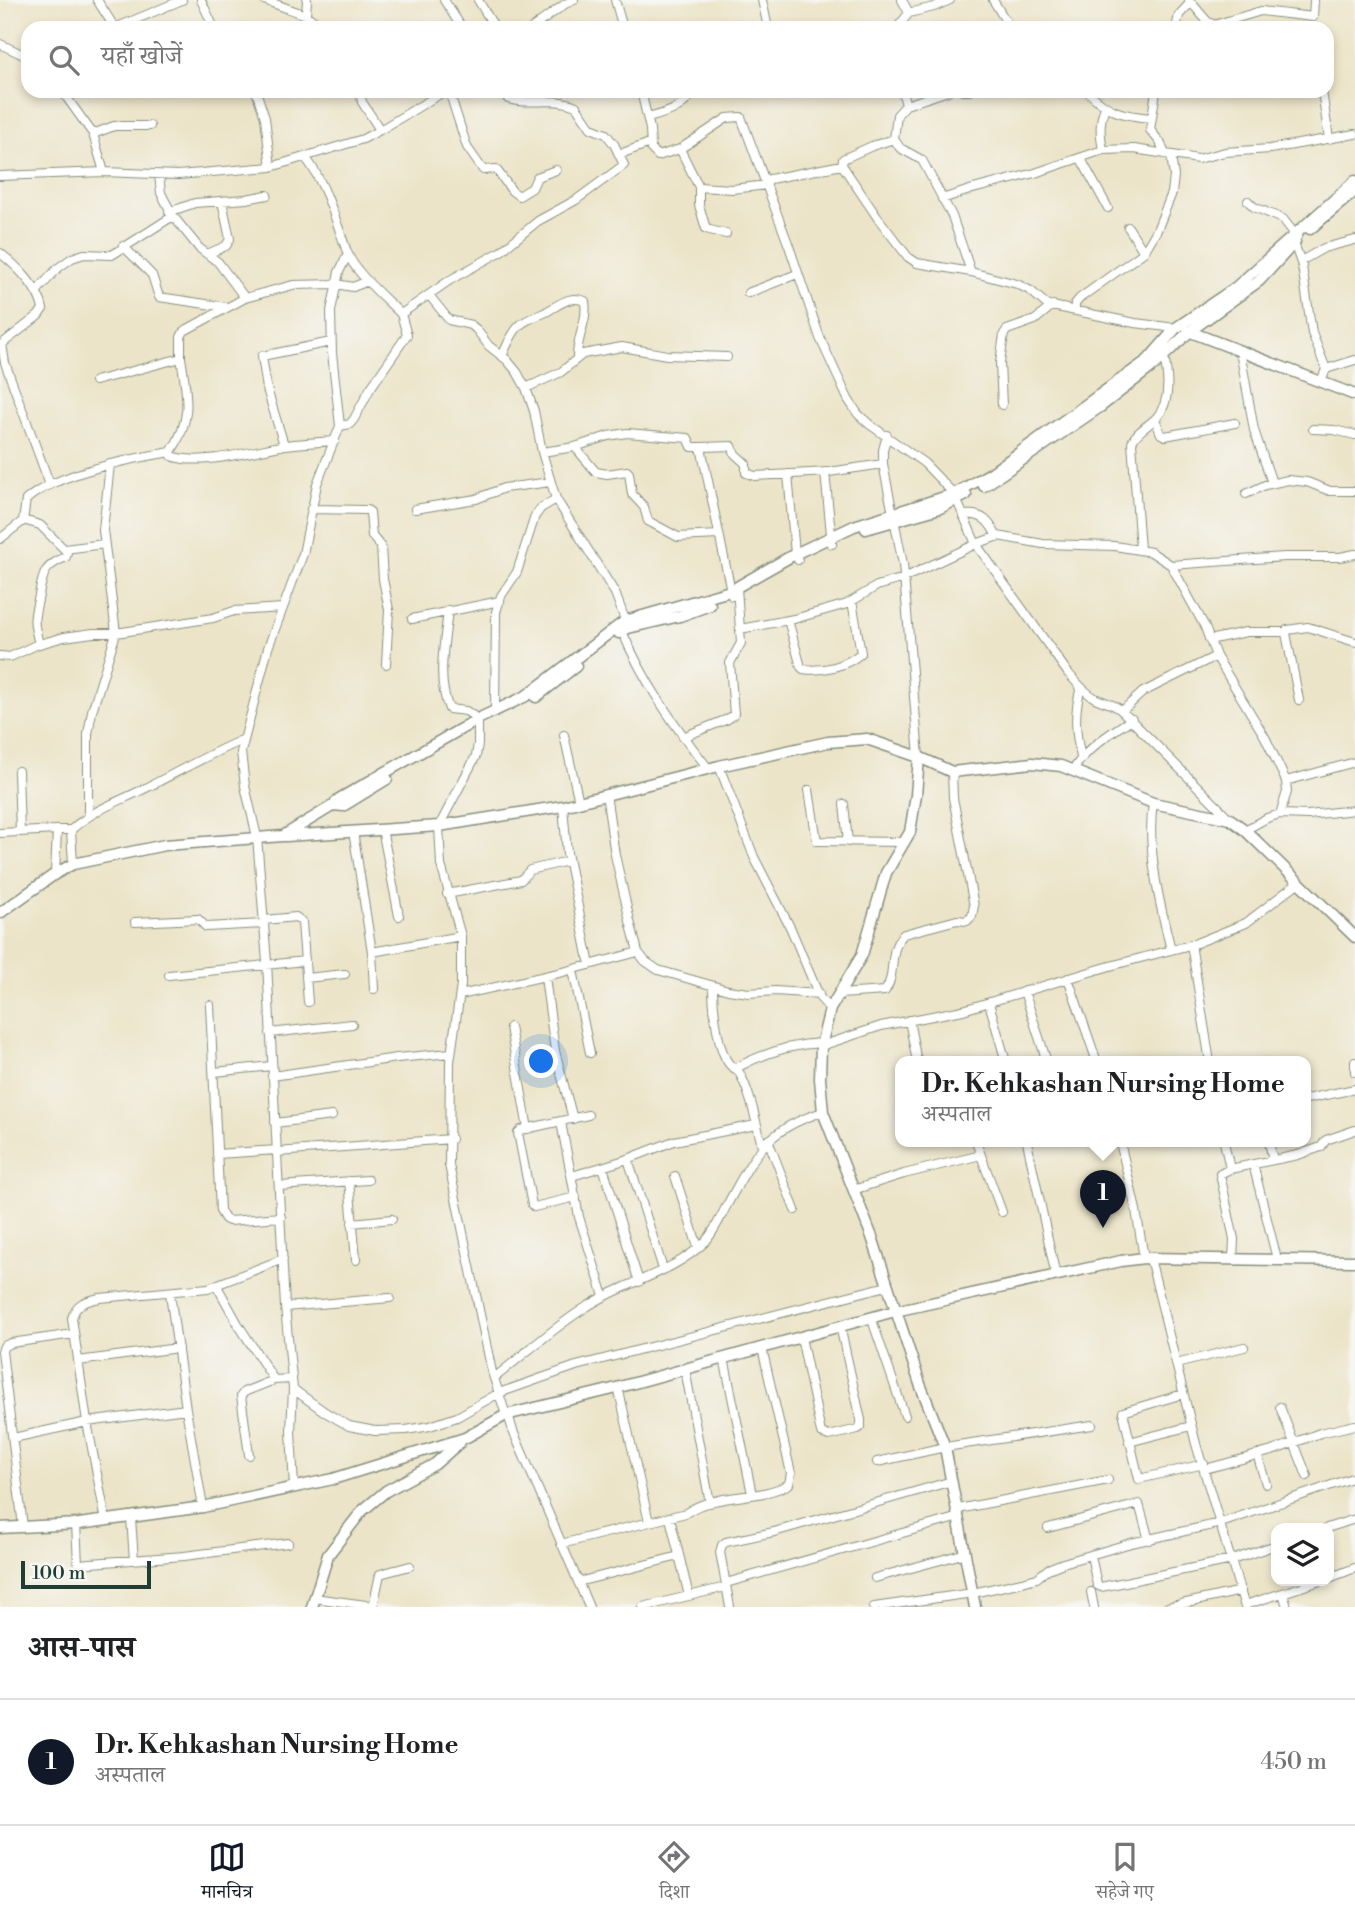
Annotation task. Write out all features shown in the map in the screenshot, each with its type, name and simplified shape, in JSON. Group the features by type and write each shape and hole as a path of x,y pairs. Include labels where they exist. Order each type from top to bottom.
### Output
{"street":[{"path":"97,0 110,21"},
{"path":"132,21 182,0"},
{"path":"201,0 211,21"},
{"path":"264,0 306,15 314,21"},
{"path":"306,15 307,0"},
{"path":"444,0 458,21"},
{"path":"478,0 491,21"},
{"path":"542,21 574,0"},
{"path":"615,0 621,21"},
{"path":"762,0 766,21"},
{"path":"902,0 909,13"},
{"path":"903,21 909,13 950,0"},
{"path":"993,0 1006,21"},
{"path":"1313,21 1314,0"},
{"path":"1178,21 1190,1 1207,21"},
{"path":"1227,21 1261,11 1313,18"},
{"path":"0,44 21,54"},
{"path":"67,98 93,134 104,172"},
{"path":"258,98 265,118 271,167"},
{"path":"361,98 380,130"},
{"path":"0,176 104,172 159,175 271,167 306,158 380,130 435,98"},
{"path":"450,98 467,147 483,170 496,169 519,196 532,188 537,177 556,170"},
{"path":"401,314 450,280 500,252 538,221 576,200 621,169 624,162 606,134 591,128 576,106 555,101 516,102 507,98"},
{"path":"642,98 648,118 651,149 658,156 680,149 727,118 741,117 820,338 858,414 924,463 956,497 976,544 1061,664 1081,687 1094,698 1109,702 1132,719 1230,819 1245,830 1355,937"},
{"path":"648,118 678,107 689,98"},
{"path":"904,98 906,105"},
{"path":"927,98 906,105 897,115 894,139 900,148 922,160 962,241 971,272"},
{"path":"1095,98 1105,107 1126,116 1151,118"},
{"path":"1075,310 1075,304 1080,298 1144,252 1157,230 1172,193 1174,176 1168,155 1151,132 1155,98"},
{"path":"1323,98 1329,139"},
{"path":"1103,150 1100,132 1105,107"},
{"path":"93,134 114,126 150,126"},
{"path":"942,199 1081,159 1103,150 1133,149 1198,159 1226,152 1270,149 1355,134"},
{"path":"894,139 851,155 843,159 842,165 877,217 912,261 1017,284 1031,291 1043,303 1135,323 1191,331 1355,395"},
{"path":"620,154 650,143"},
{"path":"680,149 699,187 699,205 706,229 726,234"},
{"path":"306,158 325,192 348,254 368,281 401,314 407,335 370,389 354,419 350,424 340,426"},
{"path":"1081,159 1108,208"},
{"path":"699,187 732,189 842,165"},
{"path":"159,175 161,193 171,214 199,247 218,262 246,298"},
{"path":"283,836 334,805 339,799 526,696 623,626 734,593 831,541 892,517 956,497 1259,281 1295,238 1355,181"},
{"path":"1140,549 1132,442 1164,406 1167,382 1163,350 1176,328 1236,288 1355,191"},
{"path":"37,291 58,268 72,258 84,254 108,256 171,214 195,203 267,195"},
{"path":"207,254 226,246 230,239 222,201"},
{"path":"1248,201 1254,207 1283,219 1295,238 1312,334 1326,369 1321,382"},
{"path":"1128,227 1144,252"},
{"path":"1301,261 1324,248 1355,240"},
{"path":"123,246 152,275 159,297 226,307"},
{"path":"0,253 37,291 43,309 2,344 5,363 50,485"},
{"path":"294,1488 291,1431 293,1389 285,1307 264,922 257,837 240,752 268,648 303,554 311,509 323,466 340,426 331,342 331,311 336,284 348,254"},
{"path":"748,293 797,274"},
{"path":"0,539 23,520 26,500 50,485 110,464 171,452 180,438 188,404 181,358 181,337 184,331 246,298 293,285 336,284 353,287 368,281"},
{"path":"429,295 450,320 471,325 476,329 489,346 517,372 526,388 556,499 615,593 623,626 642,676 683,737 713,767 791,929 819,994 830,1009"},
{"path":"502,356 516,329 524,321 547,311 559,302 580,299 585,301 586,308 585,320 579,334 578,357"},
{"path":"1002,405 1000,363 1004,334 1007,330 1035,320 1053,305"},
{"path":"284,445 267,388 262,356 331,342"},
{"path":"526,388 561,372 578,357 622,347 667,355 727,357"},
{"path":"1240,351 1254,430 1272,484"},
{"path":"95,381 181,358"},
{"path":"1326,369 1355,360"},
{"path":"1155,419 1161,434 1165,436 1235,423"},
{"path":"1313,429 1355,435"},
{"path":"542,452 575,447 627,433 688,438 692,447 732,446 735,454 746,464 745,470 749,475 825,472 883,464"},
{"path":"887,435 883,464 892,517 899,537 919,757 915,809 910,832 886,873 862,955 830,1009 822,1045 822,1112 872,1237 895,1311 945,1447 975,1607"},
{"path":"171,452 177,458 212,457 284,445 335,441"},
{"path":"575,447 596,472 629,473 632,494 644,507 648,521 678,537 719,535"},
{"path":"683,737 734,714 730,663 741,643 734,593 701,447"},
{"path":"88,815 90,722 116,633 103,530 110,464"},
{"path":"825,472 831,541"},
{"path":"788,474 797,557"},
{"path":"1246,495 1272,484 1298,480 1330,491 1355,491"},
{"path":"415,509 477,499 504,488 551,482"},
{"path":"495,711 496,612 517,572 534,516 556,499"},
{"path":"311,509 370,512 372,537 381,547 389,610 386,664"},
{"path":"965,515 983,517 997,537"},
{"path":"23,520 40,526 65,549 66,557 52,564 43,574 34,611 39,644"},
{"path":"740,629 788,620 852,601 877,586 904,578 997,537 1011,537 1043,544 1140,549 1171,565 1216,656 1265,737 1286,781 1287,792 1280,814"},
{"path":"65,549 104,544"},
{"path":"1171,565 1355,554"},
{"path":"412,619 500,601"},
{"path":"788,620 803,669 824,670 861,653 852,601"},
{"path":"0,656 16,654 39,644 93,633 116,633 213,618 234,611 283,608"},
{"path":"448,610 441,677 447,706 449,709 471,713 478,722 476,756 439,826 441,865 461,936 460,995 451,1053 449,1165 494,1378 513,1431 589,1607"},
{"path":"478,722 539,694 623,626"},
{"path":"1209,640 1246,632 1286,632 1308,627 1355,642"},
{"path":"1286,632 1299,700"},
{"path":"1122,711 1143,692 1216,656"},
{"path":"1081,687 1076,706 1075,733 1081,757"},
{"path":"1073,770 1081,757 1132,719"},
{"path":"564,735 579,802"},
{"path":"0,913 73,864 166,845 439,826 563,806 713,767 846,739 867,739 952,772 1032,763 1048,764 1073,770 1153,803 1230,819"},
{"path":"0,833 71,830 88,815 146,788 195,760 242,740"},
{"path":"1286,781 1355,762"},
{"path":"18,771 20,832"},
{"path":"840,994 885,991 890,984 894,951 904,934 946,922 967,921 972,916 974,906 953,798 952,772"},
{"path":"809,790 817,841 905,842"},
{"path":"606,794 615,855 638,952 658,970 713,986 749,993 775,991 819,994"},
{"path":"1153,803 1151,818 1157,893 1171,950"},
{"path":"844,804 848,842"},
{"path":"563,806 568,861 590,965"},
{"path":"1245,830 1266,818 1280,814 1308,815 1355,810"},
{"path":"382,829 399,916"},
{"path":"55,874 57,830"},
{"path":"71,830 73,864"},
{"path":"354,831 372,952 374,989"},
{"path":"447,894 522,880 530,870 568,861"},
{"path":"736,1068 782,1049 802,1044 822,1045 881,1026 989,1003 1191,944 1246,923 1299,881"},
{"path":"135,922 198,919 206,927 300,919 308,1002"},
{"path":"372,952 461,936"},
{"path":"1191,944 1209,1056"},
{"path":"460,995 545,977 638,952"},
{"path":"169,975 305,961"},
{"path":"573,970 590,1053"},
{"path":"306,978 345,974"},
{"path":"545,977 555,1051 573,1119"},
{"path":"1068,978 1095,1056"},
{"path":"713,986 713,1011 730,1065 736,1068 757,1125 794,1210"},
{"path":"1024,991 1045,1056"},
{"path":"989,1003 1004,1056"},
{"path":"210,1005 220,1211 229,1221 281,1217"},
{"path":"909,1020 916,1056"},
{"path":"270,1033 352,1024"},
{"path":"510,1027 528,1129"},
{"path":"272,1076 451,1053"},
{"path":"1355,1062 1355,1072"},
{"path":"215,1072 271,1066"},
{"path":"1311,1098 1355,1089"},
{"path":"494,1378 586,1307 604,1296 639,1282 698,1247 716,1227 765,1143 778,1131 798,1120 822,1112"},
{"path":"576,1197 534,1207 532,1205 518,1133 520,1130 588,1115"},
{"path":"275,1123 332,1116"},
{"path":"561,1122 579,1217 604,1296"},
{"path":"572,1176 674,1141 757,1125"},
{"path":"1233,1259 1234,1239 1219,1176 1223,1171 1318,1148 1326,1140 1355,1130"},
{"path":"218,1154 451,1139"},
{"path":"978,1147 1002,1212"},
{"path":"1028,1147 1056,1276"},
{"path":"1121,1147 1191,1426 1245,1606 1305,1586"},
{"path":"1225,1147 1230,1169"},
{"path":"1270,1147 1273,1160"},
{"path":"853,1189 981,1155"},
{"path":"628,1158 663,1269"},
{"path":"1253,1164 1278,1259"},
{"path":"603,1167 639,1282"},
{"path":"675,1176 698,1247"},
{"path":"279,1186 368,1180"},
{"path":"349,1181 356,1260"},
{"path":"352,1223 392,1219"},
{"path":"0,1528 131,1518 203,1507 333,1479 465,1438 507,1415 895,1311 1147,1258 1355,1261"},
{"path":"106,1521 74,1334 72,1318 75,1309 85,1301 217,1286 283,1259"},
{"path":"217,1286 274,1380"},
{"path":"293,1389 349,1426 375,1431 430,1426 457,1417 499,1393 576,1366 887,1286"},
{"path":"170,1293 203,1507"},
{"path":"285,1307 390,1298"},
{"path":"872,1317 905,1416"},
{"path":"801,1337 821,1433 829,1436 858,1429 861,1425 840,1326"},
{"path":"23,1527 3,1361 4,1346 74,1334"},
{"path":"1176,1364 1244,1347"},
{"path":"78,1361 178,1348"},
{"path":"561,1544 670,1518 699,1505 787,1486 791,1480 762,1348"},
{"path":"724,1358 752,1494"},
{"path":"685,1369 710,1503"},
{"path":"249,1455 241,1396 244,1392 274,1380 292,1378"},
{"path":"618,1387 649,1522"},
{"path":"1183,1394 1123,1412 1139,1479 1257,1454 1294,1444 1320,1433 1355,1425"},
{"path":"1280,1407 1307,1476"},
{"path":"13,1438 87,1422 186,1409"},
{"path":"877,1462 945,1447 1092,1424"},
{"path":"1129,1442 1191,1426"},
{"path":"410,1566 380,1574 373,1607 313,1603 328,1555 362,1511 386,1491 435,1464 465,1438"},
{"path":"1257,1454 1265,1484"},
{"path":"874,1607 973,1593 1032,1579 1048,1569 1091,1555 1221,1523 1355,1477"},
{"path":"643,1607 726,1585 958,1513 1108,1480"},
{"path":"730,1607 720,1548 726,1542 774,1532 952,1481"},
{"path":"1048,1528 1139,1504 1149,1540"},
{"path":"131,1518 134,1560"},
{"path":"670,1518 689,1596"},
{"path":"1334,1526 1355,1519"},
{"path":"76,1524 78,1564 288,1544"},
{"path":"1091,1555 1097,1585 1101,1587 1232,1560 1271,1547"},
{"path":"876,1578 966,1553"},
{"path":"578,1582 679,1556"},
{"path":"1334,1576 1355,1568"},
{"path":"1168,1607 1241,1591"},
{"path":"1091,1592 1094,1607"},
{"path":"1283,1593 1287,1607"}],"place":[{"name":"Dr. Kehkashan Nursing Home","path":"1103,1228"}]}
